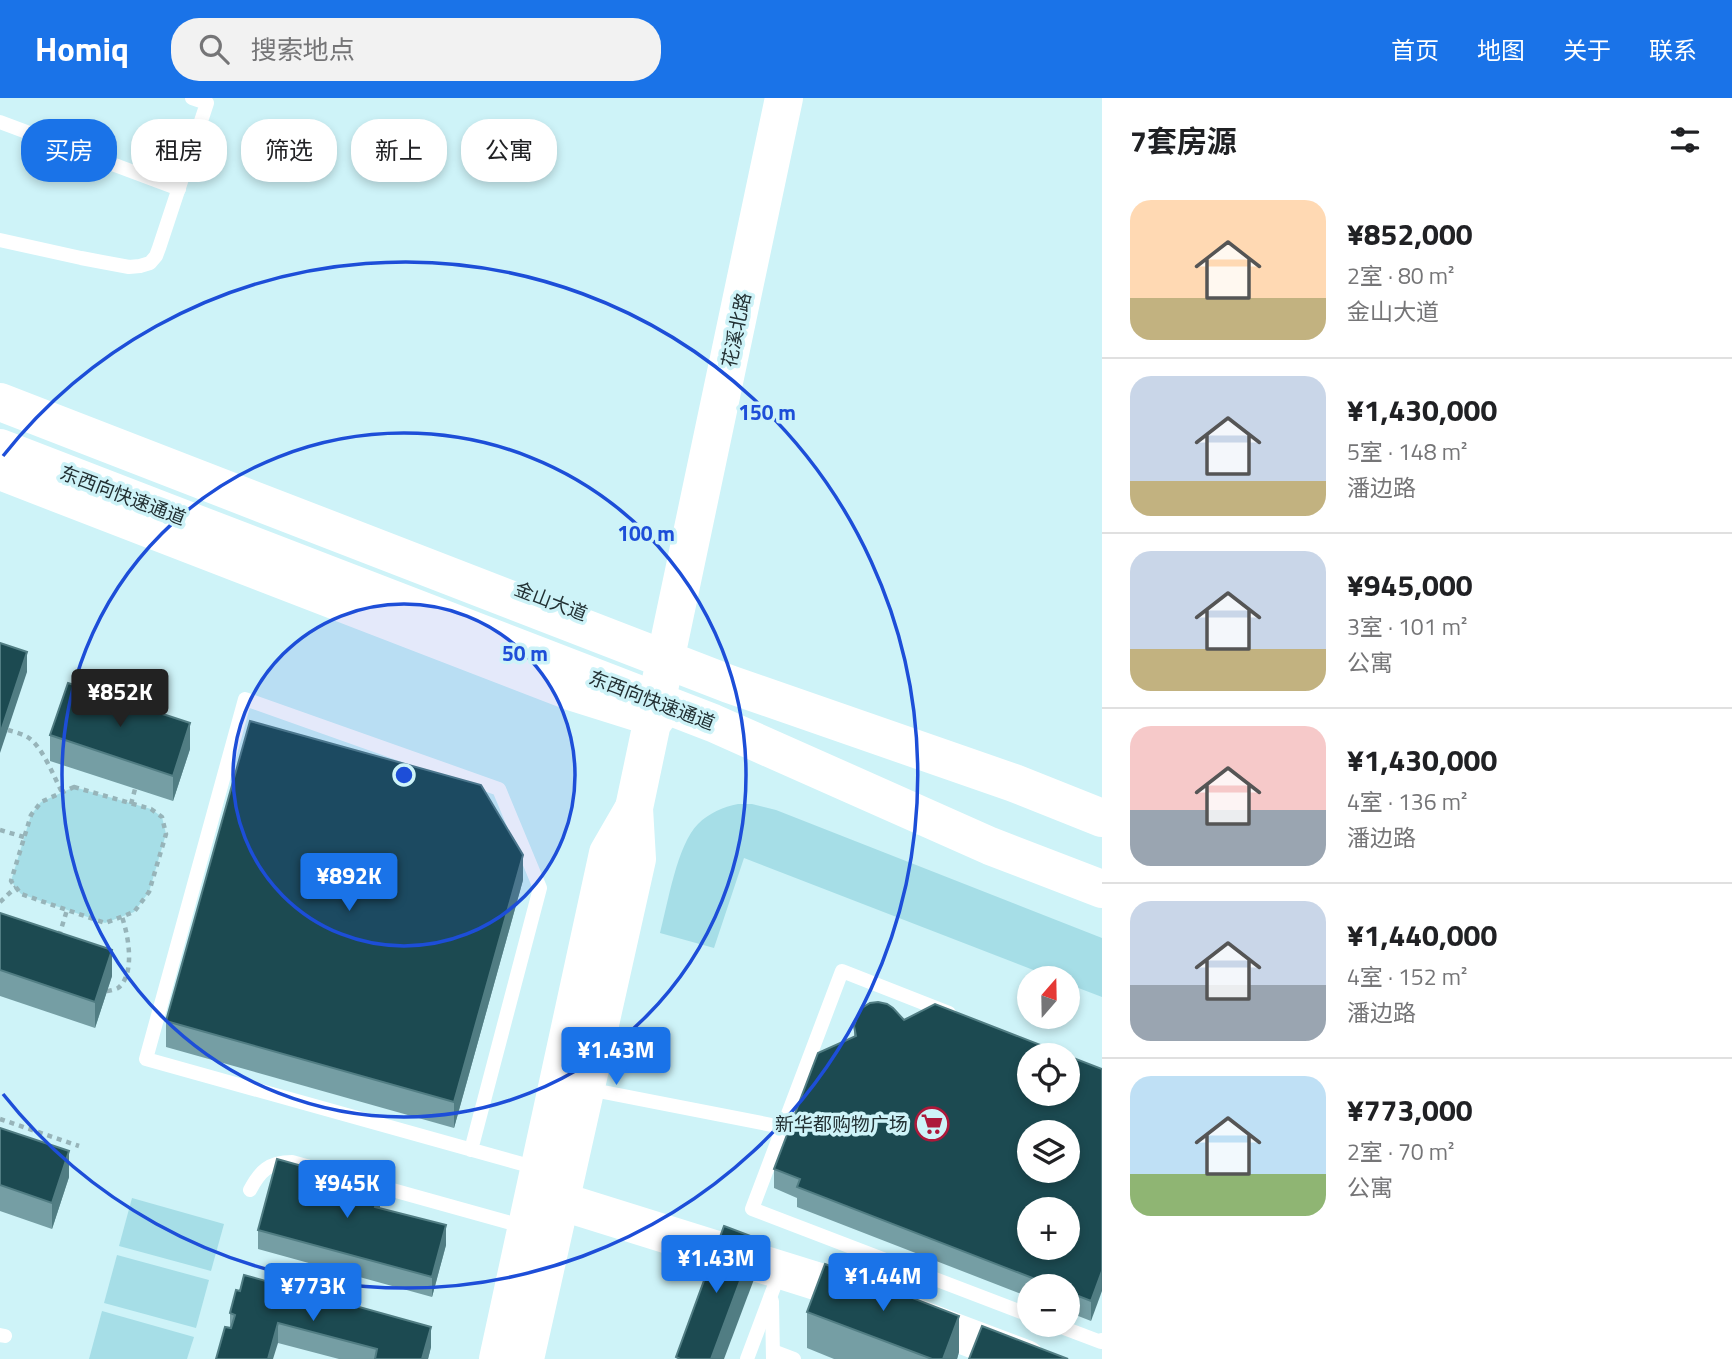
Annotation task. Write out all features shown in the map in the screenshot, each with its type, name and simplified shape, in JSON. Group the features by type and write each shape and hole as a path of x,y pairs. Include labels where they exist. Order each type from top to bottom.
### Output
{"main road":[{"name":"花溪北路","path":"634,808 784,98"},
{"name":"金山大道","path":"0,387 1102,812"},
{"path":"0,401 729,684 1014,783 1102,818"},
{"name":"东西向快速通道","path":"0,448 713,723 990,846 1102,887"},
{"path":"0,471 570,691 713,737 1102,887"},
{"path":"525,1359 637,859 634,808"},
{"path":"498,1359 608,853 634,808"},
{"path":"560,1201 776,1281 832,1286 1026,1359"}],"lane":[{"path":"0,240 130,267 150,263 156,256 207,103 192,98"},
{"path":"0,122 178,189"},
{"path":"471,1150 540,888 499,789 245,699 146,1059 471,1150 539,1168"},
{"path":"960,1017 842,971 752,1209 1017,1309"},
{"path":"586,1088 782,1127"},
{"path":"250,1190 267,1168 292,1162 526,1227"},
{"path":"776,1281 773,1355 794,1359"},
{"path":"747,1359 776,1281"},
{"path":"1080,1334 1101,1342 1102,1340"}],"path":[{"path":"8,730 27,737 34,743 62,792"},
{"path":"74,787 131,803 151,809 162,817 166,834 149,892 134,912 105,923 21,894 11,881 31,816 41,802 74,787"},
{"path":"131,803 135,789"},
{"path":"0,830 24,836"},
{"path":"0,902 16,887"},
{"path":"57,944 66,909"},
{"path":"107,991 118,988 124,980 129,963 127,932 122,917"},
{"path":"0,1119 79,1146"},
{"path":"17,1136 19,1126"}],"shaded area":[{"path":"74,787 151,809 162,817 166,834 149,892 134,912 105,923 21,894 11,881 31,815 41,802"},
{"path":"738,804 752,804 776,810 1102,938 1102,997 1080,989 1080,966 1023,966 744,858 714,948 660,933 684,846 698,824 722,809"},
{"path":"132,1198 224,1224 211,1271 119,1246"},
{"path":"117,1255 209,1280 196,1328 104,1303"},
{"path":"102,1311 194,1337 187,1359 89,1359"}],"building":[{"path":"0,643 27,652 0,734"},
{"path":"68,683 190,723 173,776 50,735"},
{"path":"250,721 481,785 523,855 454,1102 166,1021"},
{"path":"0,913 112,950 95,1002 0,970"},
{"path":"870,1003 887,1004 904,1020 935,1004 1035,1043 1017,1043 1017,1106 1080,1106 1080,1061 1102,1069 1102,1271 1091,1301 1080,1297 1080,1274 1022,1274 797,1187 800,1179 774,1169 818,1053 856,1036 854,1026 862,1008"},
{"path":"0,1128 69,1151 52,1203 0,1185"},
{"path":"277,1159 380,1188 375,1207 446,1225 432,1277 258,1230"},
{"path":"724,1226 756,1238 711,1359 680,1359 676,1357"},
{"path":"825,1264 959,1316 943,1359 932,1359 807,1312"},
{"path":"244,1275 431,1327 422,1359 375,1359 377,1349 278,1323 268,1359 216,1359 225,1327 231,1328 235,1315 230,1313 236,1290 240,1291"},
{"path":"982,1326 1068,1359 969,1359"}],"place":[{"name":"新华都购物广场","path":"932,1124"}]}
